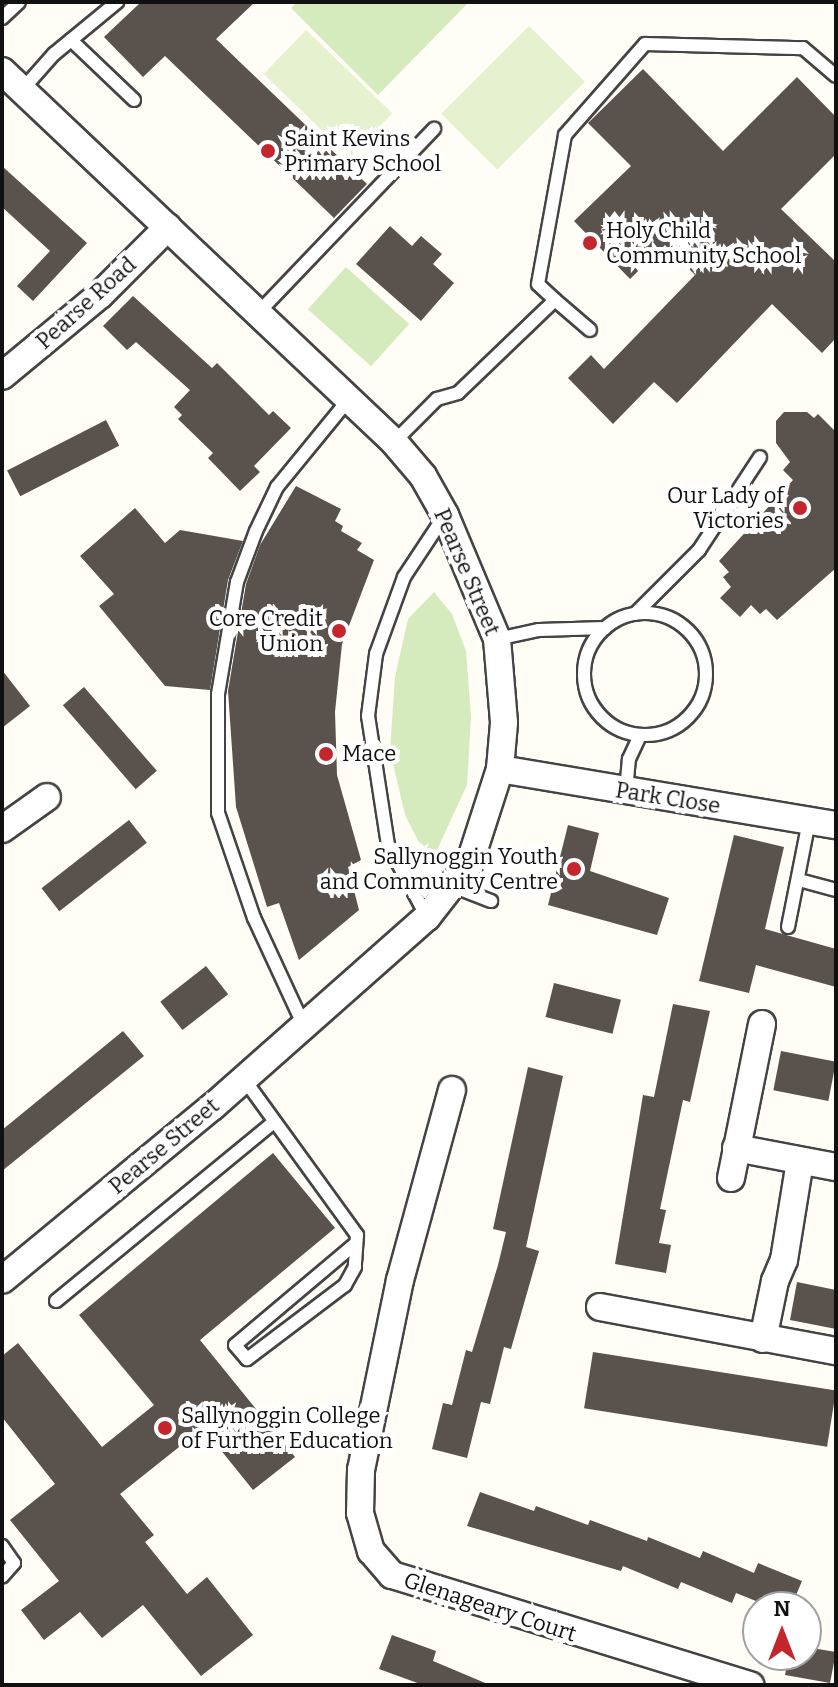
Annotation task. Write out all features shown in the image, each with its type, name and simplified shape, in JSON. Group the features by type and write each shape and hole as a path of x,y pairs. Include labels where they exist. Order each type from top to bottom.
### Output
{"street":[{"name":"Pearse Street","path":"2,71 394,442 423,476 445,515 497,639 503,683 500,769 470,862 427,917 244,1079 2,1280"},
{"name":"Pearse Road","path":"2,376 100,295 168,227"},
{"name":"Park Close","path":"500,769 836,825"},
{"path":"2,829 47,797"},
{"path":"731,1178 762,1024"},
{"name":"Glenageary Court","path":"452,1090 400,1280 361,1470 360,1513 371,1551 392,1575 750,1685"},
{"path":"736,1148 836,1167"},
{"path":"763,1339 775,1281 784,1260 800,1161"},
{"path":"600,1307 836,1351"}],"lane":[{"path":"2,18 19,2"},
{"path":"22,90 71,40 117,2"},
{"path":"71,40 134,100"},
{"path":"590,330 538,284 565,135 645,44 803,48 836,76"},
{"path":"258,313 434,129"},
{"path":"394,442 437,399 458,393 555,300"},
{"path":"304,1026 254,918 218,813 218,694 237,582 256,531 277,487 349,399"},
{"path":"497,639 539,630 605,628 635,614 699,550 760,457"},
{"path":"427,917 388,845 368,716 376,654 404,577 445,515"},
{"path":"605,628 587,655 586,687 611,725 640,735 671,729 694,710 706,681 706,666 694,637 683,626 652,613 635,614"},
{"path":"626,792 629,759 640,735"},
{"path":"788,927 809,821"},
{"path":"799,880 836,890"},
{"path":"452,886 491,901"},
{"path":"244,1079 357,1235 355,1267 345,1285 247,1359 235,1345 356,1243"},
{"path":"56,1301 273,1123"},
{"path":"2,1546 14,1563 3,1575"}],"green space":[{"path":"297,2 469,2 378,95 291,8"},
{"path":"529,26 585,82 497,170 441,114"},
{"path":"306,30 392,113 350,157 264,74"},
{"path":"346,267 409,324 371,366 308,309"},
{"path":"434,592 452,614 466,651 471,717 467,785 436,852 422,848 405,815 390,751 395,677 408,619"}],"building":[{"path":"141,2 255,2 216,39 367,184 334,218 165,56 143,77 104,37"},
{"path":"643,69 723,151 797,77 836,117 836,154 781,209 836,262 836,338 822,353 772,304 677,403 654,382 613,424 568,378 591,355 604,369 695,275 665,245 630,279 574,221 631,166 588,123"},
{"path":"2,166 87,243 33,301 17,286 50,251 2,207"},
{"path":"390,226 412,246 421,236 442,254 433,264 454,283 421,321 356,264"},
{"path":"133,296 212,368 217,363 269,415 273,411 291,428 254,466 260,472 240,491 208,458 213,453 178,419 182,415 174,407 190,390 136,342 127,350 103,326"},
{"name":"Our Lady of Victories","path":"784,412 807,412 814,418 818,414 836,432 836,568 777,620 766,609 760,614 751,605 740,617 720,598 731,587 723,577 729,572 719,561 793,480 783,470 790,462 776,443 776,421"},
{"path":"106,420 119,446 20,496 7,470"},
{"path":"296,486 341,509 335,521 343,526 341,531 362,543 357,550 374,560 342,644 335,712 337,775 361,860 348,867 359,910 299,960 279,903 267,907 236,807 228,691 246,584 260,545"},
{"path":"135,508 165,543 180,530 243,541 228,580 210,690 165,686 99,606 114,594 80,556"},
{"path":"2,670 30,706 2,728"},
{"path":"84,687 157,771 136,789 63,705"},
{"path":"129,820 147,843 59,911 42,888"},
{"path":"568,825 599,833 590,871 669,898 657,935 548,905"},
{"path":"734,835 784,847 765,929 836,949 836,987 756,965 749,993 699,981"},
{"path":"206,966 228,994 182,1030 160,1002"},
{"path":"554,983 621,1000 612,1034 546,1017"},
{"path":"673,1004 710,1011 690,1102 683,1100 660,1209 666,1210 659,1243 671,1245 666,1273 615,1264 643,1095 654,1097"},
{"path":"123,1031 144,1056 2,1171 2,1130"},
{"path":"781,1051 836,1062 828,1101 773,1090"},
{"path":"528,1067 563,1076 526,1247 539,1251 511,1349 504,1347 490,1404 481,1402 467,1458 432,1449 443,1403 452,1405 466,1350 472,1352 498,1265 506,1232 493,1229"},
{"path":"273,1153 335,1228 200,1340 295,1457 253,1490 203,1428 120,1494 154,1535 145,1542 187,1594 207,1577 253,1635 201,1676 143,1605 102,1638 80,1612 44,1640 21,1610 59,1581 10,1520 55,1484 2,1417 2,1356 18,1343 102,1447 154,1405 79,1315"},
{"path":"797,1282 836,1290 836,1329 790,1320"},
{"path":"593,1352 836,1390 827,1447 584,1408"},
{"path":"480,1492 534,1511 536,1506 588,1525 590,1520 647,1541 648,1537 700,1558 703,1551 754,1573 758,1563 802,1581 798,1591 742,1591 742,1595 736,1593 732,1603 681,1582 678,1589 623,1566 621,1571 467,1526"},
{"path":"392,1635 436,1651 433,1661 490,1685 423,1685 379,1669"},
{"path":"822,1650 836,1652 830,1683 785,1675 786,1671 822,1671"}],"place":[{"name":"Saint Kevins Primary School","path":"268,151"},
{"name":"Holy Child Community School","path":"590,243"},
{"name":"Our Lady of Victories","path":"800,508"},
{"name":"Core Credit Union","path":"339,631"},
{"name":"Mace","path":"326,754"},
{"name":"Sallynoggin Youth and Community Centre","path":"574,869"},
{"name":"Sallynoggin College of Further Education","path":"165,1428"}]}
